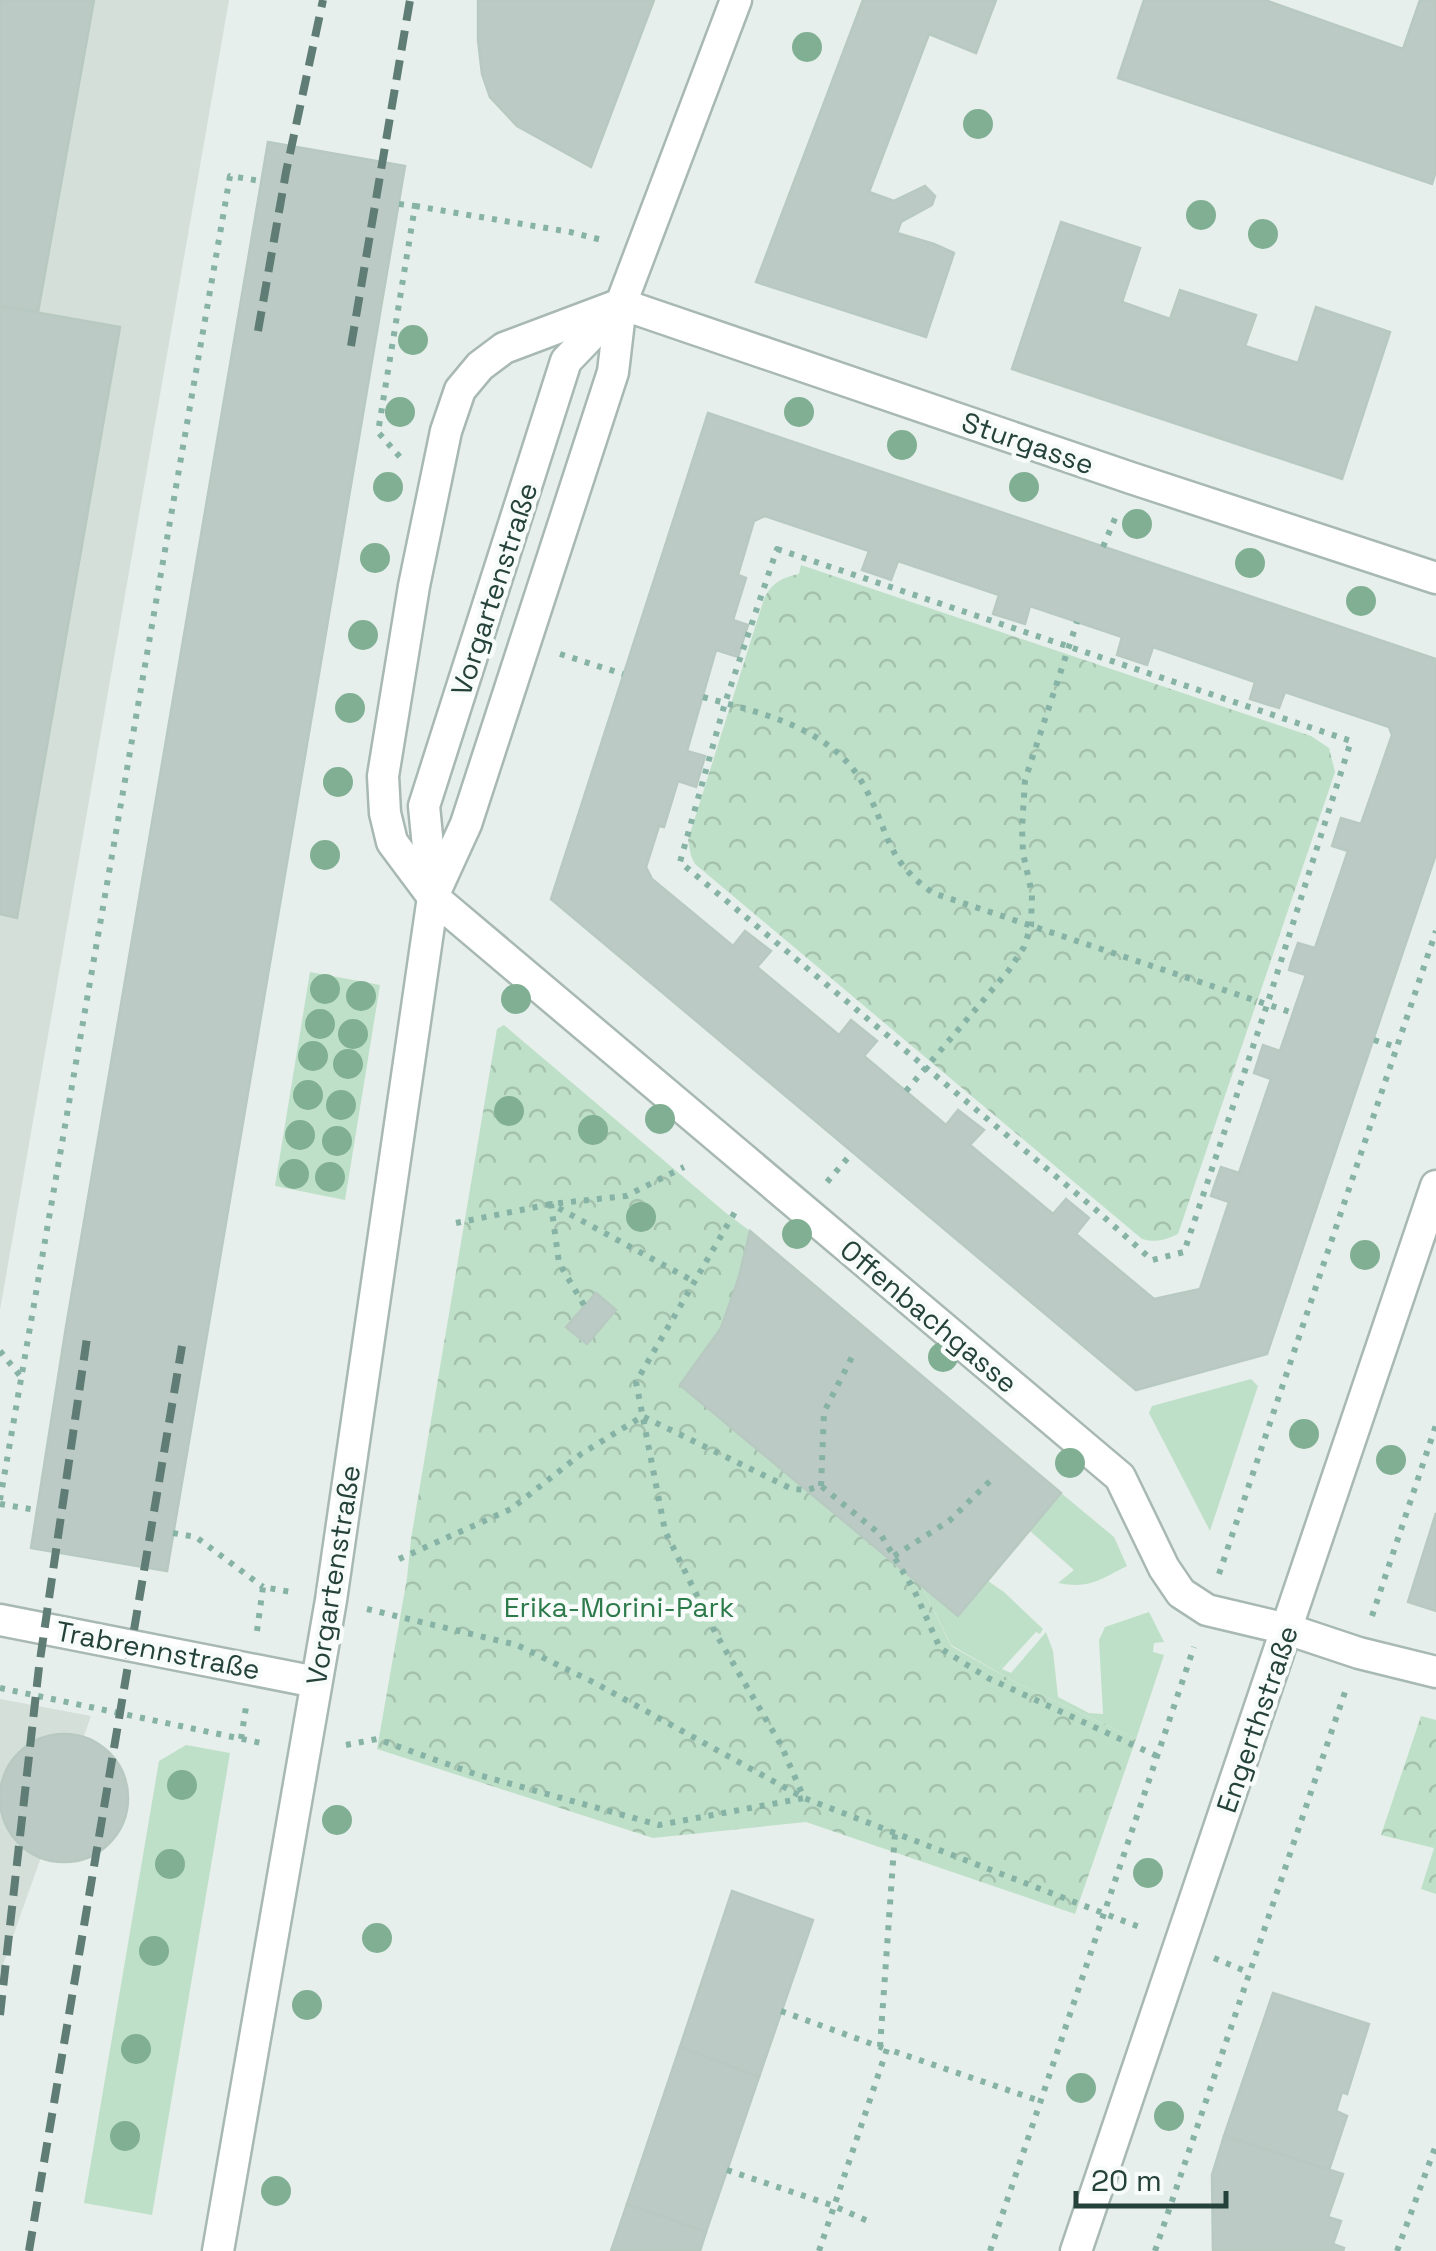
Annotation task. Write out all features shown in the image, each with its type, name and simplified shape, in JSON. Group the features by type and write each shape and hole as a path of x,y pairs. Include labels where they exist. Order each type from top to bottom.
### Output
{"street":[{"name":"Vorgartenstraße","path":"433,897 466,824 613,372 621,304 736,0"},
{"name":"Vorgartenstraße","path":"218,2251 331,1600 433,897 424,806 566,361 621,304"},
{"name":"Sturgasse","path":"621,304 1436,578"},
{"name":"Offenbachgasse","path":"621,304 504,348 480,366 460,390 446,431 414,586 383,776 385,813 392,842 433,897 1120,1477 1164,1568 1181,1593 1207,1610 1436,1672"},
{"name":"Engerthstraße","path":"1076,2251 1436,1186"},
{"name":"Trabrennstraße","path":"0,1620 316,1682"}],"path":[{"path":"36,1510 0,1502 230,176 261,181"},
{"path":"399,204 570,232 640,254"},
{"path":"402,459 378,432 415,206"},
{"path":"777,548 1351,741 1184,1252 1152,1260 680,862 725,703 777,548"},
{"path":"906,1092 1009,970 1024,946 1031,926 1032,894 1022,828 1025,780 1076,622"},
{"path":"526,643 624,674"},
{"path":"703,697 774,716 806,732 853,768 902,867 933,893 1293,1013"},
{"path":"1374,1040 1396,1047"},
{"path":"456,1223 551,1204 626,1196 684,1167"},
{"path":"551,1204 694,1282"},
{"path":"551,1204 559,1262 584,1305"},
{"path":"736,1212 636,1382 665,1531 716,1634 781,1745 804,1798"},
{"path":"0,1351 22,1379"},
{"path":"821,1486 824,1412 855,1351"},
{"path":"643,1416 792,1489 821,1486"},
{"path":"400,1559 511,1510 582,1454 643,1416"},
{"path":"1155,2251 1435,1428"},
{"path":"894,1556 949,1521 993,1478"},
{"path":"821,1486 881,1535 914,1590 940,1648 988,1678 1157,1756"},
{"path":"173,1533 196,1537 263,1587"},
{"path":"331,1600 517,1646 594,1683 804,1798 1250,1973"},
{"path":"0,1688 304,1754 377,1739 475,1774 660,1824 804,1798"},
{"path":"819,2251 883,2048 895,1834"},
{"path":"781,2011 1040,2101"},
{"path":"1397,2251 1436,2145"},
{"path":"727,2170 868,2221"}],"shaded area":[{"path":"0,0 229,0 0,1310"},
{"path":"0,1699 91,1716 0,1973"}],"green space":[{"path":"801,565 1311,736 1329,748 1335,772 1178,1234 1160,1240 1142,1239 695,864 688,840 764,599 778,582 799,574"},
{"path":"310,972 380,985 345,1200 275,1186"},
{"name":"Erika-Morini-Park","path":"504,1025 750,1231 721,1328 681,1385 922,1586 951,1646 1013,1681 1136,1739 1075,1914 806,1822 653,1838 377,1749 497,1029"},
{"path":"1251,1379 1258,1386 1210,1531 1149,1413 1152,1406"},
{"path":"1061,1493 1114,1537 1127,1566 1087,1584 1058,1583 1074,1570 1030,1531"},
{"path":"988,1581 1043,1629 1002,1669 1011,1673 1046,1632 1053,1651 1058,1697 1089,1713 1103,1714 1099,1640 1105,1627 1149,1612 1164,1642 1154,1643 1153,1652 1164,1655 1136,1739 1013,1681 951,1645 922,1586 958,1616"},
{"path":"1421,1716 1436,1720 1436,1894 1421,1889 1434,1848 1381,1835"},
{"path":"186,1745 230,1753 152,2215 84,2203 159,1761"}],"building":[{"path":"0,0 94,0 38,312 0,306"},
{"path":"478,0 654,0 591,167 517,126 490,97 482,74"},
{"path":"863,0 996,0 976,53 929,34 869,192 894,201 925,186 935,196 932,205 901,222 897,233 954,253 926,337 756,282"},
{"path":"1144,0 1265,0 1403,49 1420,0 1436,0 1436,171 1432,184 1118,78"},
{"path":"268,142 405,166 167,1571 31,1548"},
{"path":"1061,222 1140,248 1122,302 1170,319 1180,290 1256,315 1245,346 1298,363 1316,307 1390,332 1342,479 1012,369"},
{"path":"0,306 120,327 17,918 0,914"},
{"path":"708,413 1436,659 1436,854 1267,1354 1136,1390 551,899","holes":["765,516 869,551 862,570 891,580 898,561 999,595 993,614 1025,624 1030,606 1122,637 1117,655 1147,665 1153,647 1255,682 1250,699 1279,708 1285,692 1389,727 1392,735 1361,824 1341,818 1332,846 1348,851 1315,948 1298,943 1291,963 1289,970 1306,975 1280,1051 1263,1045 1254,1073 1271,1079 1239,1173 1221,1167 1214,1187 1211,1196 1229,1202 1200,1289 1154,1299 1076,1234 1089,1218 1066,1199 1053,1214 970,1145 984,1130 958,1110 946,1125 864,1056 877,1041 851,1020 839,1035 757,967 771,951 745,931 733,946 652,879 646,867 678,781 696,787 705,756 687,751 716,650 738,657 748,625 733,620 746,578 738,575 754,521"]},
{"path":"750,1231 1061,1493 958,1616 680,1385 721,1328"},
{"path":"596,1293 616,1310 587,1344 566,1327"},
{"path":"1436,1513 1436,1611 1408,1602"},
{"path":"64,1734 89,1739 109,1753 123,1773 128,1798 123,1823 109,1843 89,1857 64,1862 39,1857 19,1843 5,1823 0,1798 5,1773 19,1753 39,1739"},
{"path":"732,1891 813,1920 759,2077 680,2047"},
{"path":"1273,1993 1369,2024 1347,2094 1342,2092 1336,2111 1347,2116 1329,2170 1224,2136"},
{"path":"680,2047 759,2077 706,2232 627,2204"},
{"path":"1224,2136 1343,2174 1328,2217 1341,2221 1333,2244 1344,2248 1343,2251 1213,2251 1212,2175"},
{"path":"627,2204 706,2232 700,2251 611,2251"}],"railway":[{"path":"258,331 286,172 323,0"},
{"path":"351,346 410,0"},
{"path":"0,2015 39,1667 88,1331"},
{"path":"29,2251 182,1346"}]}
